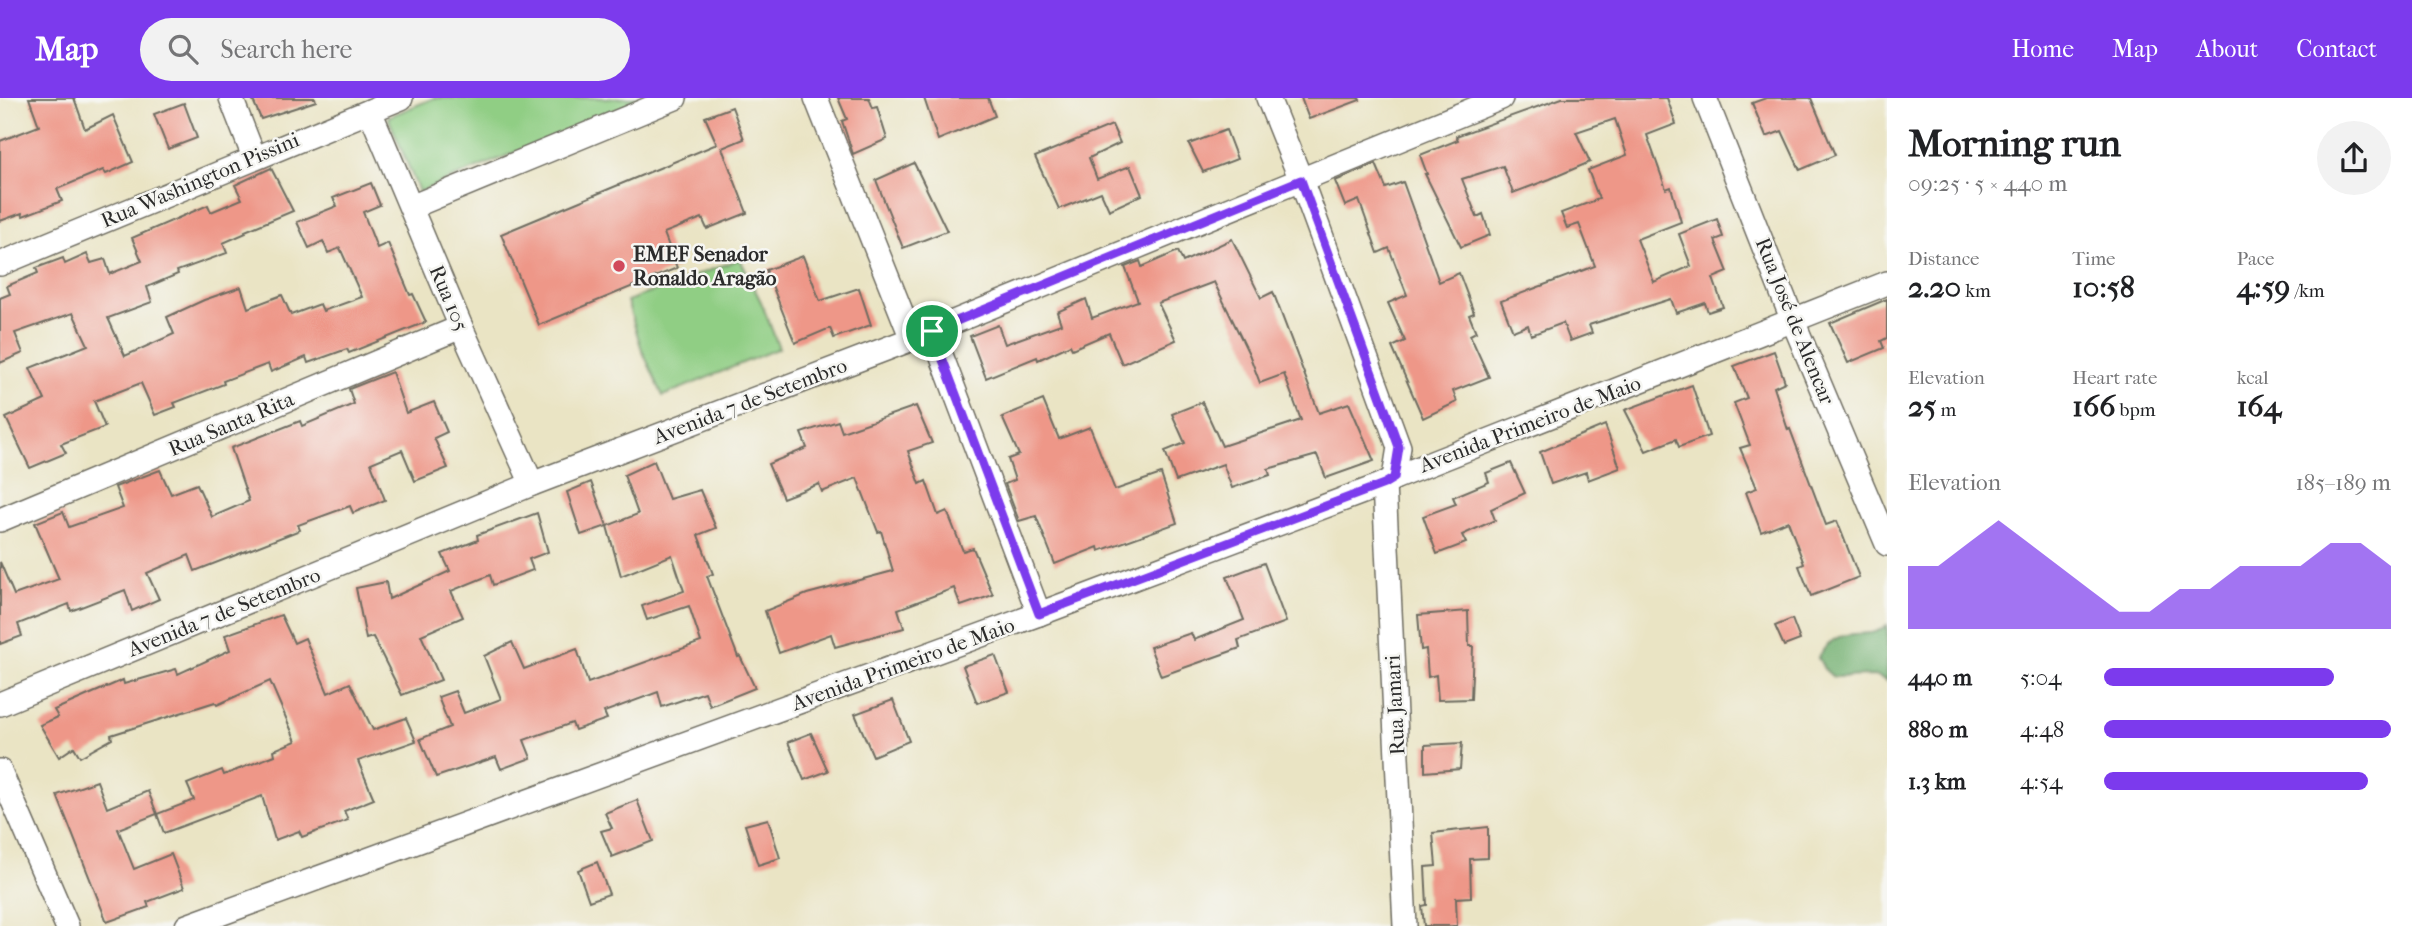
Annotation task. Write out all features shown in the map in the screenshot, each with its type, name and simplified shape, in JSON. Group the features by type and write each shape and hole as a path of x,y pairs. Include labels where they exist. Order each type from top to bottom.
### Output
{"street":[{"path":"231,98 254,157"},
{"name":"Rua Washington Pissini","path":"0,264 401,98"},
{"path":"411,207 675,98"},
{"path":"816,98 922,335 1039,614"},
{"name":"Rua Jamari","path":"1268,98 1399,447 1389,481 1405,926"},
{"name":"Avenida 7 de Setembro","path":"0,704 532,484 922,335 1501,98"},
{"name":"Rua José de Alencar","path":"1705,98 1887,544"},
{"name":"Rua 105","path":"370,111 461,327 532,484"},
{"name":"Avenida Primeiro de Maio","path":"187,926 1039,614 1389,481 1887,283"},
{"name":"Rua Santa Rita","path":"0,520 461,327"},
{"path":"0,771 67,926"}],"green space":[{"path":"434,98 647,98 419,192 388,117"},
{"path":"740,259 779,348 663,396 642,350 627,301"},
{"path":"1887,625 1887,681 1877,676 1833,677 1824,669 1818,657 1836,638 1879,631"}],"building":[{"path":"29,98 74,98 85,129 113,115 133,162 106,174 103,170 57,189 62,201 23,216 22,213 0,221 0,141 39,126"},
{"path":"252,98 315,98 316,101 261,119"},
{"path":"838,98 869,98 873,108 877,107 887,139 853,154 842,121 847,119"},
{"path":"924,98 988,98 995,116 938,140"},
{"path":"1301,98 1359,98 1360,100 1309,119"},
{"path":"1562,98 1667,98 1676,124 1647,135 1666,189 1671,187 1681,222 1637,239 1654,282 1691,266 1679,234 1717,219 1723,237 1715,240 1728,272 1713,278 1723,307 1708,312 1705,303 1676,313 1671,299 1589,325 1592,333 1570,341 1563,323 1531,335 1528,325 1513,331 1501,301 1595,266 1579,224 1567,228 1561,213 1599,199 1588,170 1627,155 1615,119 1576,132 1590,162 1550,179 1513,193 1503,166 1462,179 1477,217 1483,214 1490,235 1461,247 1425,174 1420,155 1458,140 1456,136"},
{"path":"1766,98 1811,98 1835,155 1800,170 1782,131 1766,137 1752,103"},
{"path":"184,103 197,138 168,149 154,114"},
{"path":"732,107 744,139 722,148 747,213 707,229 702,218 664,233 677,268 539,325 501,234 717,144 705,117"},
{"path":"1112,125 1120,143 1089,158 1097,179 1130,166 1142,195 1109,210 1101,192 1059,209 1035,157"},
{"path":"1226,130 1237,159 1203,172 1189,144"},
{"path":"914,163 947,231 903,248 876,180"},
{"path":"1376,164 1386,188 1403,182 1439,282 1459,273 1474,313 1469,315 1476,332 1470,335 1489,377 1453,391 1457,402 1423,418 1392,347 1405,341 1388,303 1407,295 1389,248 1378,253 1359,200 1345,206 1335,181"},
{"path":"271,168 293,211 223,243 227,253 177,271 178,274 147,287 152,302 108,318 125,356 174,334 167,317 241,287 248,308 282,295 291,315 320,304 323,311 362,297 340,248 328,253 323,241 309,248 297,222 337,206 333,198 371,183 380,205 363,212 377,248 388,243 410,295 413,294 426,322 349,353 347,349 308,363 306,357 271,372 268,364 174,403 176,407 155,415 141,383 94,401 105,427 61,444 66,453 30,468 6,418 45,400 30,368 88,345 73,313 15,333 23,353 0,363 0,298 10,294 7,286 38,273 36,268 63,258 65,264 87,254 91,263 105,259 110,274 142,261 132,238 208,205 211,212 242,199 235,185"},
{"path":"1232,239 1261,298 1273,292 1319,413 1349,403 1374,461 1326,478 1317,455 1268,469 1270,475 1232,488 1223,464 1176,481 1165,451 1185,443 1172,414 1202,402 1222,446 1301,420 1284,374 1260,383 1214,282 1158,303 1176,340 1122,364 1109,333 1072,349 1070,345 1038,360 1037,357 986,378 970,336 998,325 1005,344 1061,324 1057,312 1086,299 1092,318 1138,301 1125,267 1140,261 1142,267 1178,251 1183,262"},
{"path":"803,256 820,301 859,288 871,325 834,338 830,328 795,343 766,270"},
{"path":"1887,299 1887,338 1881,341 1884,348 1848,363 1830,323"},
{"path":"1774,351 1785,382 1774,387 1788,430 1790,429 1826,525 1837,521 1859,577 1811,596 1799,566 1804,564 1788,521 1761,532 1746,492 1757,488 1740,448 1750,445 1734,403 1747,398 1734,366"},
{"path":"392,372 406,413 434,402 447,432 434,438 448,468 415,481 402,450 371,463 385,500 353,513 350,506 298,525 300,530 195,571 189,555 147,573 159,599 132,611 125,590 71,611 69,604 18,624 22,636 0,644 0,562 14,595 59,579 35,523 63,512 69,527 123,508 115,487 160,470 171,494 197,484 212,517 249,501 231,448 300,421 302,426 354,404 349,389"},
{"path":"1692,385 1709,436 1679,447 1676,439 1646,451 1625,410"},
{"path":"1043,400 1059,439 1090,427 1115,490 1161,474 1177,523 1099,551 1098,547 1055,564 1036,516 1019,521 1005,484 1015,480 1008,459 1019,455 1002,417"},
{"path":"916,406 932,443 908,451 920,484 926,481 938,515 947,511 963,551 973,548 993,595 961,606 954,588 898,609 904,628 835,647 831,634 779,653 765,611 807,594 893,571 881,531 878,532 857,478 822,492 819,484 783,498 768,464 807,448 801,433 838,421 842,432"},
{"path":"1605,425 1620,468 1588,480 1586,472 1551,484 1540,452"},
{"path":"654,461 669,499 700,490 716,528 698,535 713,574 707,576 738,657 740,656 755,688 710,706 705,692 662,707 658,692 604,712 607,719 575,730 572,723 524,740 531,758 501,769 496,757 436,777 420,739 450,727 438,697 455,691 464,713 501,699 484,656 512,642 524,669 577,649 588,683 701,642 689,606 647,620 642,606 684,591 672,555 621,576 607,526 638,514 624,475"},
{"path":"1511,463 1525,493 1491,509 1495,520 1462,535 1466,543 1437,554 1423,516 1456,504 1453,497 1489,482 1486,473"},
{"path":"591,482 607,526 581,535 567,492"},
{"path":"537,513 548,552 529,559 533,570 493,585 490,575 451,591 463,617 421,635 441,680 402,695 373,637 366,639 356,588 386,582 389,599 450,571 442,554 478,540 477,535"},
{"path":"1264,563 1286,622 1238,640 1240,648 1161,676 1150,647 1191,633 1194,640 1244,620 1227,577"},
{"path":"1468,611 1469,646 1473,646 1471,699 1438,700 1436,675 1428,677 1426,649 1421,650 1418,615"},
{"path":"281,615 294,643 305,638 328,693 350,683 373,730 406,718 416,741 358,761 374,799 344,811 348,820 302,837 299,831 275,840 262,796 164,833 157,814 194,800 187,784 222,770 224,775 275,755 274,750 296,741 270,681 217,705 215,702 111,735 112,739 80,757 74,747 59,757 40,725 58,717 54,710 123,680 124,684 176,669 178,674 230,650 225,635"},
{"path":"1792,619 1800,640 1784,646 1775,626"},
{"path":"995,655 1009,692 977,703 963,666"},
{"path":"893,700 909,741 873,756 855,714"},
{"path":"811,733 828,771 804,780 788,742"},
{"path":"1462,743 1460,769 1425,772 1425,745"},
{"path":"97,781 107,808 148,791 157,814 118,829 134,869 171,854 184,888 147,902 149,907 107,922 57,795"},
{"path":"637,800 653,841 612,857 601,831 612,828 605,813"},
{"path":"768,819 780,858 758,865 745,825"},
{"path":"1488,827 1488,858 1470,859 1471,897 1456,898 1457,926 1424,926 1422,906 1427,905 1425,867 1436,866 1433,833"},
{"path":"597,862 609,894 589,901 578,870"}],"place":[{"name":"EMEF Senador Ronaldo Aragão","path":"619,266"}],"route":[{"path":"1301,180 1399,447 1394,478 1039,614 932,331 1301,180"}]}
